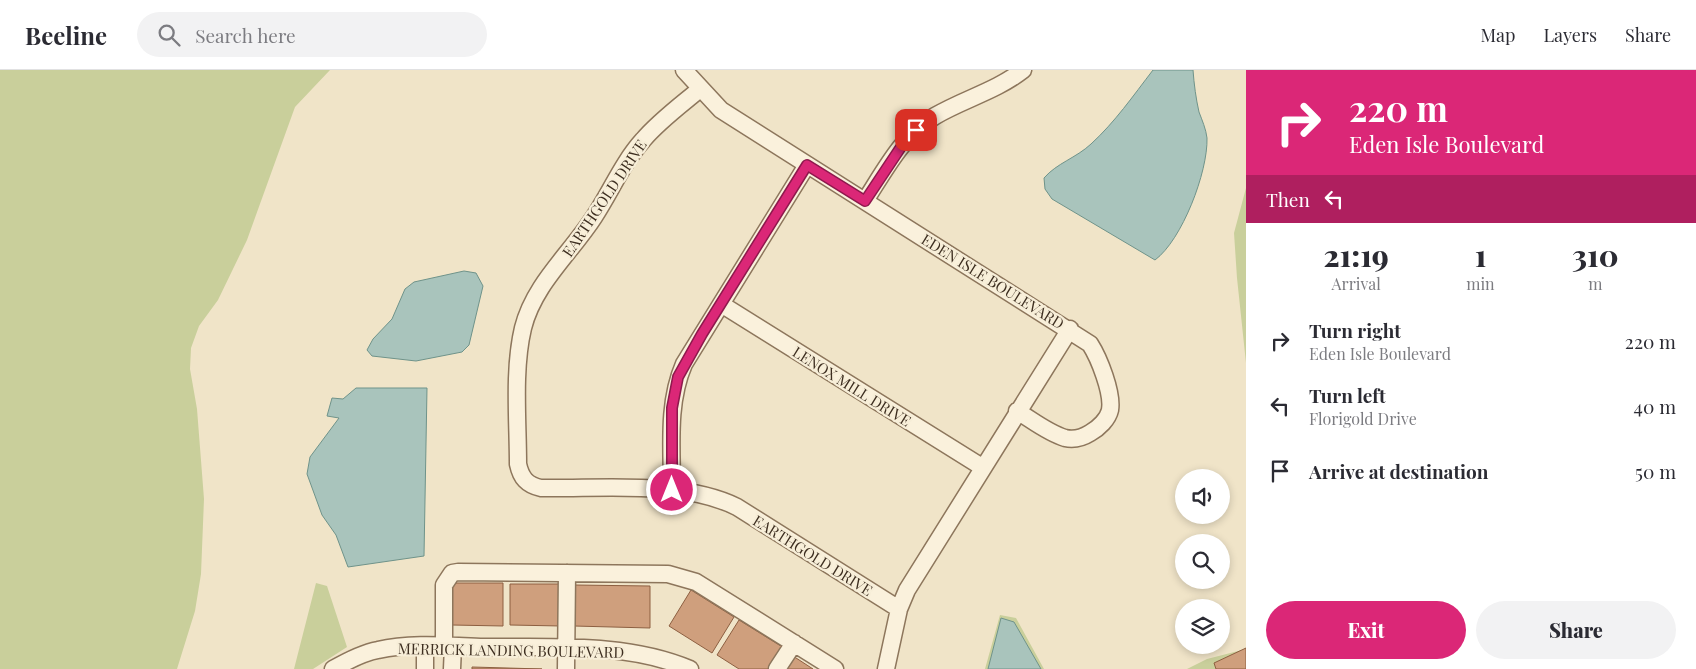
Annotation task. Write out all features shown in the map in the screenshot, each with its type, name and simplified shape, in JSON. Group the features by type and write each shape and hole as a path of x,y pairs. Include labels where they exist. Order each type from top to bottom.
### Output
{"street":[{"name":"EDEN ISLE BOULEVARD","path":"684,70 721,110 1070,329 982,467 907,590 899,609 889,664"},
{"path":"865,201 903,144 916,130 935,116 995,88 1023,70"},
{"name":"EARTHGOLD DRIVE","path":"700,89 645,137 633,151 594,217 545,280 526,318 518,349 518,464 520,473 532,486 541,488 672,490 706,494 737,507 899,609"},
{"path":"672,490 672,408 676,384 684,364 807,165"},
{"name":"LENOX MILL DRIVE","path":"721,304 982,467"},
{"path":"1017,411 1050,431 1072,439 1084,437 1105,420 1110,410 1110,400 1099,358 1090,344 1070,329"},
{"path":"452,669 448,646 444,585 452,573 668,574 687,577 835,669"},
{"path":"566,669 567,573"},
{"path":"778,669 794,643"},
{"path":"425,646 425,669"},
{"name":"MERRICK LANDING BOULEVARD","path":"333,669 377,650 448,646 566,648 638,653 673,662 690,669"}],"green space":[{"path":"0,70 330,70 295,107 247,240 218,300 199,326 191,348 190,369 197,409 204,499 201,574 195,611 177,669 0,669"},
{"path":"1246,188 1246,363 1234,233"},
{"path":"316,583 327,586 347,647 313,669 294,669"},
{"path":"1000,615 1016,618 1044,669 985,669"},
{"path":"1246,649 1246,669 1187,669 1207,659"}],"water":[{"path":"1153,70 1193,70 1199,112 1207,138 1203,169 1192,204 1175,237 1155,260 1052,199 1045,189 1044,178 1100,136"},
{"path":"464,271 476,273 483,286 469,345 462,352 416,361 372,356 367,350 373,339 392,319 405,289 414,282"},
{"path":"356,388 427,388 424,556 348,567 336,535 322,515 307,474 310,457 339,418 327,416 332,398 343,399"},
{"path":"1001,618 1014,622 1041,669 988,669"}],"building":[{"path":"452,583 503,583 503,626 452,625"},
{"path":"510,584 562,584 561,626 510,625"},
{"path":"574,585 650,586 650,628 574,626"},
{"path":"691,590 734,617 712,653 669,626"},
{"path":"739,620 784,648 772,669 739,669 717,655"},
{"path":"1246,648 1246,669 1216,669 1214,663"},
{"path":"793,656 813,669 785,669"},
{"path":"472,667 542,669 472,669"}],"route":[{"path":"672,490 672,408 678,377 702,334 807,165 865,201 903,144 916,130"}]}
